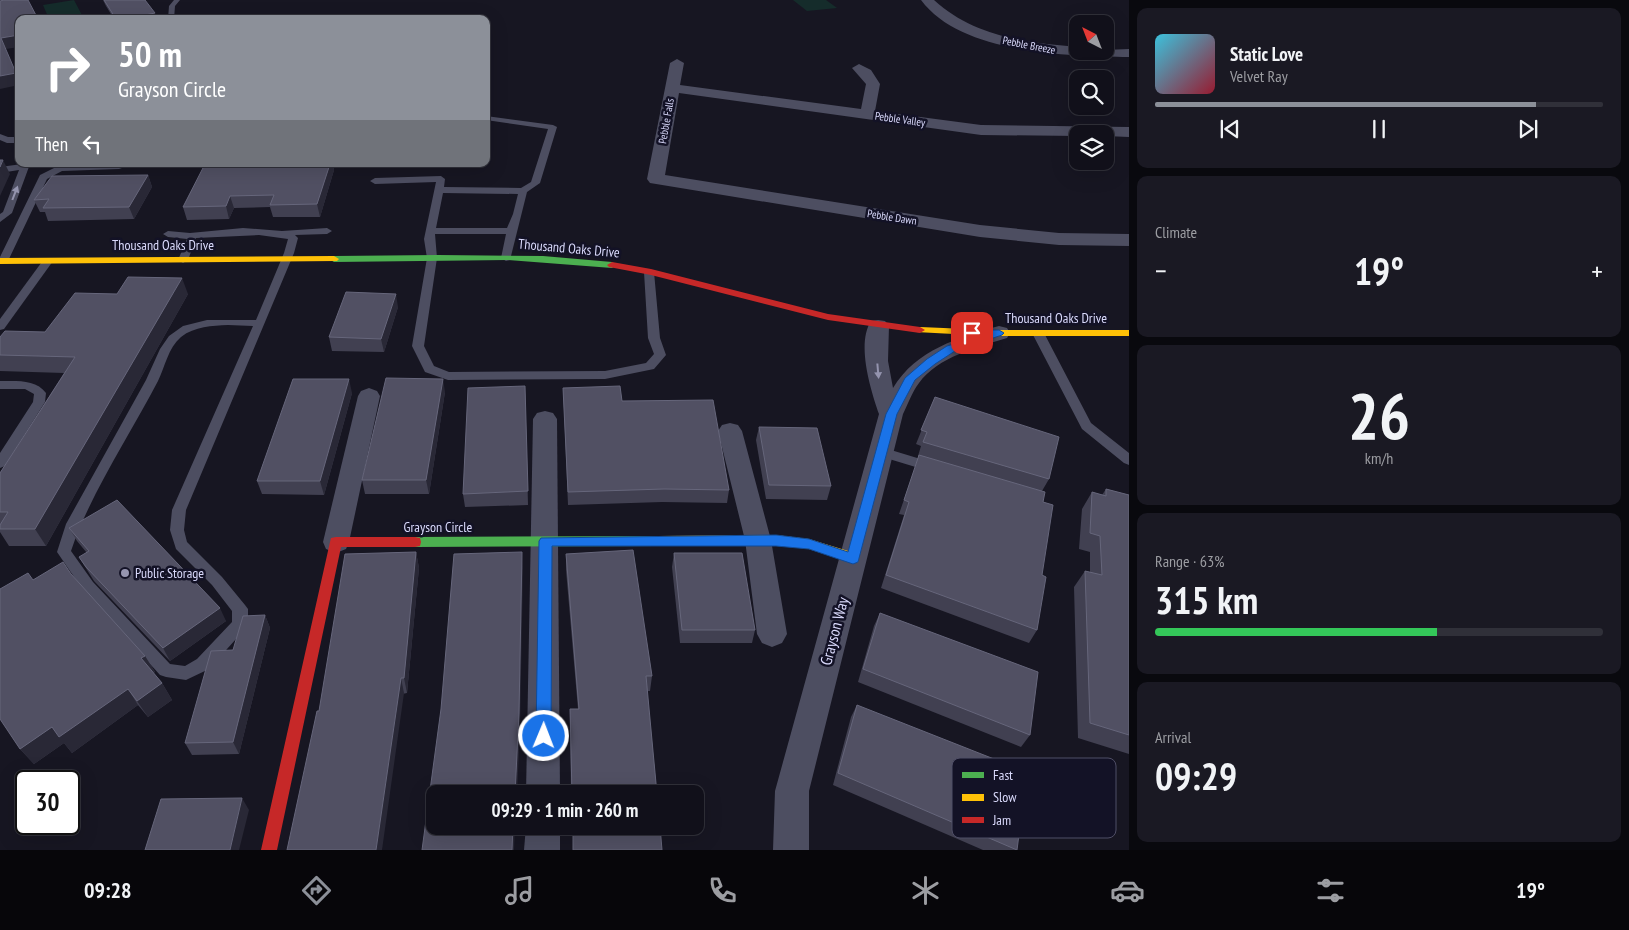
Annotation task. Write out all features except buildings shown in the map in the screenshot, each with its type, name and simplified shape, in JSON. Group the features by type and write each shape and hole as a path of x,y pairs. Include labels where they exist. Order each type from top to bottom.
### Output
{"main road":[{"name":"Thousand Oaks Drive","path":"2,261 432,258 564,260 649,272 778,306 878,326 958,334 1129,333"},
{"name":"Grayson Circle","path":"336,542 758,540 809,544 853,558"},
{"path":"269,850 336,542"}],"street":[{"name":"Pebble Breeze","path":"926,0 952,22 988,36 1027,46 1058,50 1129,53"},
{"name":"Pebble Falls","path":"656,178 677,63"},
{"path":"859,68 866,73 873,84 868,115"},
{"name":"Pebble Valley","path":"672,88 981,130 1129,132"},
{"name":"Pebble Dawn","path":"656,178 1010,235 1059,239 1129,240"},
{"path":"878,326 876,342 879,381 892,414"},
{"name":"Grayson Way","path":"792,850 790,840 792,791 892,414 911,378 931,361 951,349 999,333"},
{"path":"336,542 369,396"},
{"path":"543,785 546,541 545,419"},
{"path":"730,431 758,540 772,634"},
{"path":"542,850 543,835"}],"lane":[{"path":"171,15 172,6 177,0"},
{"path":"439,190 523,191 535,183 553,127 490,119"},
{"path":"0,137 15,140"},
{"path":"0,170 15,167"},
{"path":"0,219 7,213 24,167"},
{"path":"2,261 43,177 60,168 89,167"},
{"path":"375,181 441,179 429,239 432,258 418,346 429,369 448,376 606,375 650,366 660,355 654,338 649,272"},
{"path":"506,258 511,231 518,214 523,191"},
{"path":"168,234 190,236 200,233 327,231"},
{"path":"431,231 511,231"},
{"path":"260,324 212,322 191,326 171,340 159,368 74,524 64,552 88,586 166,670 186,673 202,664 227,640 240,624 240,609 217,581 181,545 177,530 179,510 260,324 285,259 294,243 293,238 286,233"},
{"path":"183,260 192,239 190,236"},
{"path":"0,327 48,261"},
{"path":"1038,333 1086,426 1129,460"},
{"path":"0,385 23,384 34,387 40,393 39,402 0,463"},
{"path":"882,452 946,471"}],"green space":[{"path":"74,0 82,15 47,15 43,5"},
{"path":"793,0 826,0 837,8 807,11"}],"traffic: fast":[{"path":"334,259 508,258 577,261 612,265"},
{"path":"415,542 659,541"}],"traffic: slow":[{"path":"0,261 334,259"},
{"path":"920,330 991,333 1129,333"},
{"path":"659,541 776,540 809,544 853,558"}],"traffic: jam":[{"path":"612,265 651,272 828,317 920,330"},
{"path":"269,850 336,542 415,542"}],"place":[{"name":"Public Storage","path":"125,573"}],"route":[{"path":"544,736 546,541 776,540 809,544 853,558 892,414 911,378 931,361 951,349 999,333 972,333"}]}
